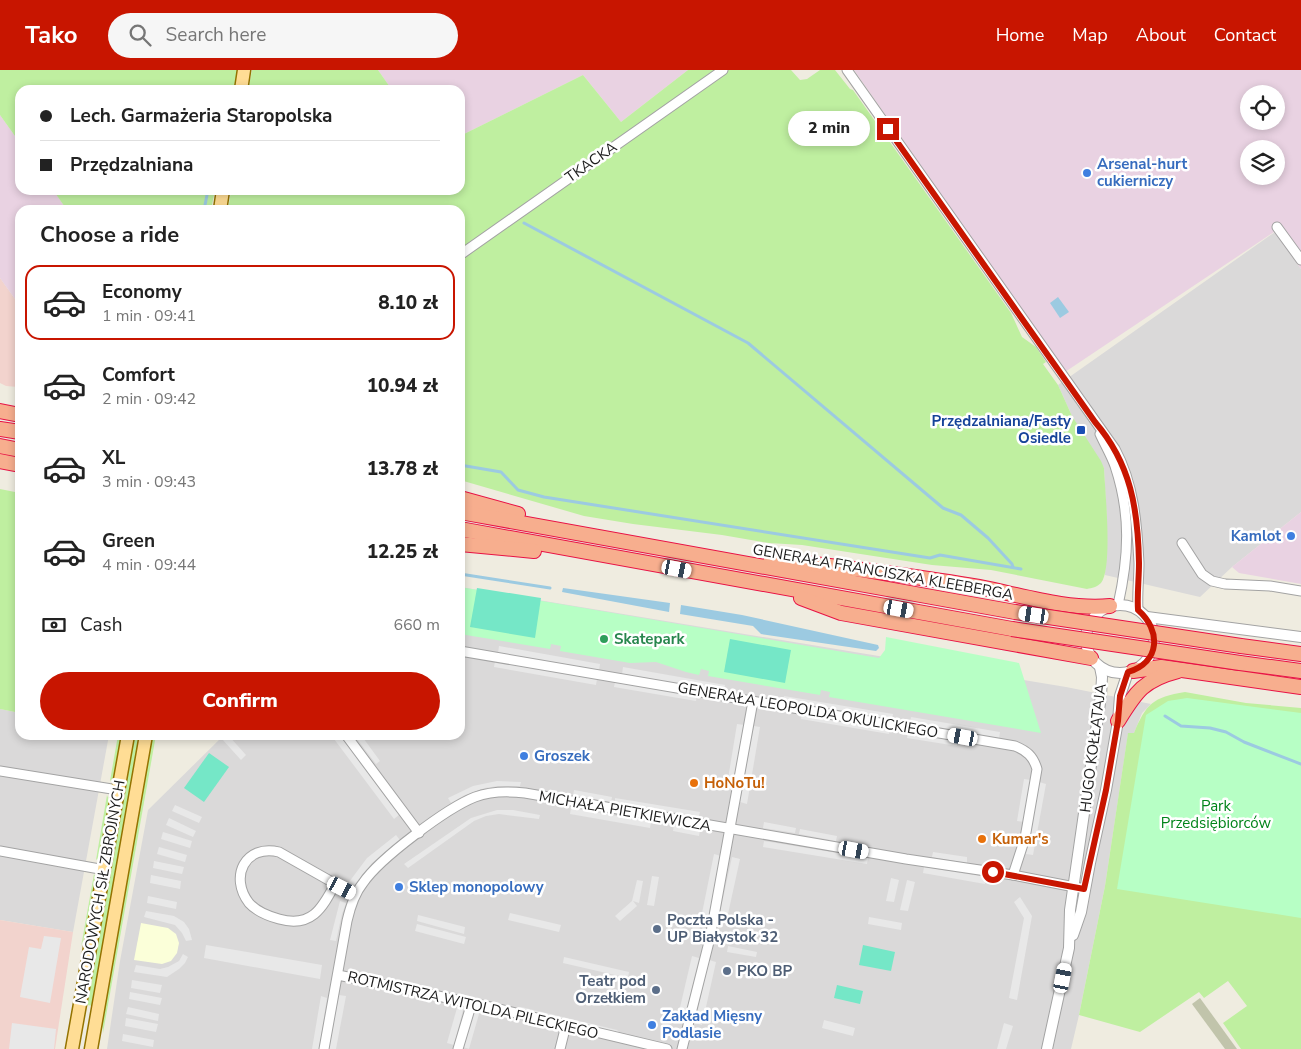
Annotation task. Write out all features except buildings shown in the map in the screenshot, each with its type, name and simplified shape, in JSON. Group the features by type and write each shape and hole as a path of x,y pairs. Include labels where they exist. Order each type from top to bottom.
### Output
{"highway":[{"path":"0,411 15,414"},
{"path":"0,429 15,431"},
{"path":"0,446 15,449"},
{"path":"0,461 15,464"},
{"path":"465,499 566,531"},
{"name":"GENERAŁA FRANCISZKA KLEEBERGA","path":"465,513 1015,612 1301,654"},
{"path":"465,531 1012,629 1240,664 1301,671"},
{"path":"465,544 549,552 585,552"},
{"path":"703,556 744,556 849,567 978,587 1076,606 1095,608 1114,605"},
{"path":"767,586 840,613 1096,663"},
{"path":"1131,672 1154,667 1301,687"},
{"path":"1118,721 1130,700 1148,682 1162,675 1181,670"}],"main road":[{"path":"242,85 244,70"},
{"name":"NARODOWYCH SIŁ ZBROJNYCH","path":"72,1049 127,740"},
{"name":"NARODOWYCH SIŁ ZBROJNYCH","path":"91,1049 145,740"}],"street":[{"name":"TKACKA","path":"465,251 722,70"},
{"path":"847,70 1095,422 1107,436 1121,460 1134,502 1139,564 1138,610"},
{"path":"1277,227 1301,260"},
{"path":"1095,422 1114,463 1125,508 1127,560 1114,605"},
{"path":"1182,543 1202,574 1212,581 1225,584 1270,586 1301,591"},
{"path":"1114,605 1128,606 1138,610 1147,618 1151,625 1154,643 1147,660 1131,672 1117,673 1096,663 1087,650 1086,632 1094,616 1114,605"},
{"path":"1147,618 1301,638"},
{"name":"GENERAŁA LEOPOLDA OKULICKIEGO","path":"465,652 1015,746 1026,751 1034,759 1037,769 1025,838 1014,875"},
{"name":"HUGO KOŁŁĄTAJA","path":"1080,888 1101,696 1102,678 1096,663"},
{"name":"HUGO KOŁŁĄTAJA","path":"1047,1049 1069,948 1070,910 1080,888 1106,790 1118,721 1120,696 1131,672"},
{"path":"682,1049 710,938 753,701"},
{"path":"350,740 419,833"},
{"path":"0,771 118,790"},
{"name":"MICHAŁA PIETKIEWICZA","path":"324,1049 347,921 355,895 380,863 463,803 477,797 508,791 1014,875 1080,888"},
{"path":"335,884 322,907 315,914 297,922 285,921 258,911 250,903 242,888 240,873 249,857 256,852 271,850 278,852 355,895"},
{"path":"0,851 105,870"},
{"name":"ROTMISTRZA WITOLDA PILECKIEGO","path":"338,975 482,1005 667,1049"},
{"path":"458,1049 470,1009"},
{"path":"560,1049 566,1025"}],"shaded area":[{"path":"378,70 688,70 621,122 583,75 465,134 465,85 388,85"},
{"path":"854,70 1301,70 1301,269 1274,232 1065,372"},
{"path":"0,115 15,136 15,195 56,195 64,205 15,205 15,299 0,278"},
{"path":"1275,232 1301,269 1301,512 1232,567 1200,597 1105,575 1107,525 1104,468 1072,416 1058,385"},
{"path":"0,278 15,299 15,387 0,383"},
{"path":"1301,512 1301,584 1239,573 1232,567"},
{"path":"465,588 1066,687 1151,704 1142,713 1134,733 1128,734 1105,886 1071,1049 107,1049 120,961 148,810 219,740 465,740"},
{"path":"499,646 600,664 599,671 498,653"},
{"path":"495,661 597,679 596,685 494,667"},
{"path":"623,667 725,685 724,692 622,674"},
{"path":"615,682 697,696 696,701 614,687"},
{"path":"784,696 893,714 892,720 783,702"},
{"path":"0,709 15,712 15,740 108,740 73,932 0,920"},
{"path":"802,713 890,728 889,734 801,719"},
{"path":"911,717 1000,732 999,739 910,724"},
{"path":"737,724 745,725 735,780 728,779"},
{"path":"754,726 760,727 747,804 740,802"},
{"path":"908,732 958,740 957,746 907,738"},
{"path":"223,740 232,740 246,755 241,760"},
{"path":"335,740 344,740 399,815 394,819"},
{"path":"358,740 365,740 380,761 376,764"},
{"path":"1024,779 1031,780 1024,822 1017,821"},
{"path":"497,781 521,782 520,786 485,788 465,795 451,803 448,798 473,786"},
{"path":"1039,782 1046,784 1033,855 1026,854"},
{"path":"574,790 612,797 611,802 573,796"},
{"path":"615,798 700,812 699,816 615,803"},
{"path":"175,805 202,817 199,823 172,811"},
{"path":"571,808 651,822 650,828 570,814"},
{"path":"497,810 513,810 540,815 539,819 499,814 486,816 474,821 408,868 404,864 471,818"},
{"path":"169,818 196,831 193,837 166,825"},
{"path":"764,822 796,828 795,833 763,828"},
{"path":"674,825 700,830 699,836 673,831"},
{"path":"800,829 837,836 836,841 799,834"},
{"path":"163,832 192,841 190,848 161,839"},
{"path":"396,835 400,840 372,863 352,890 346,886 367,858"},
{"path":"764,841 868,858 867,864 763,847"},
{"path":"159,847 187,855 185,862 157,854"},
{"path":"933,852 967,857 967,863 932,857"},
{"path":"714,854 721,856 708,920 701,918"},
{"path":"732,857 740,859 726,923 718,921"},
{"path":"154,861 184,867 182,874 153,868"},
{"path":"924,867 986,877 985,884 923,873"},
{"path":"151,875 181,881 180,889 150,883"},
{"path":"652,876 659,877 654,906 647,905"},
{"path":"891,878 899,880 894,902 886,901"},
{"path":"637,880 643,881 639,903 633,901 637,906 620,921 615,916 632,901"},
{"path":"907,880 915,882 908,911 900,910"},
{"path":"148,896 177,902 176,909 147,903"},
{"path":"1020,897 1032,916 1017,1000 1009,998 1024,918 1014,902"},
{"path":"340,901 346,903 336,941 330,940"},
{"path":"146,911 174,916 184,922 189,929 192,940 186,941 175,925 144,917"},
{"path":"510,913 561,925 559,932 508,920"},
{"path":"418,915 465,927 464,934 417,921"},
{"path":"869,917 902,923 901,930 868,924"},
{"path":"0,920 73,932 55,1049 0,1049"},
{"path":"141,923 168,928 176,934 179,943 177,953 171,961 162,964 134,960"},
{"path":"417,924 466,937 464,944 415,931"},
{"path":"44,936 61,938 50,1003 20,997 29,947 41,949"},
{"path":"206,945 322,965 320,979 204,958"},
{"path":"728,946 757,952 756,957 727,952"},
{"path":"183,954 188,957 185,963 167,977 134,972 136,965 160,969 168,967 179,961"},
{"path":"692,956 699,958 685,1017 678,1016"},
{"path":"564,957 629,972 628,978 563,963"},
{"path":"709,960 716,962 702,1025 695,1023"},
{"path":"132,980 162,985 160,993 131,988"},
{"path":"130,992 162,998 160,1005 129,999"},
{"path":"339,995 346,996 336,1049 329,1049"},
{"path":"321,996 327,998 319,1049 312,1049"},
{"path":"1200,998 1237,1049 1225,1049 1192,1004"},
{"path":"128,1007 159,1014 158,1021 126,1014"},
{"path":"521,1007 617,1030 623,1036 512,1009"},
{"path":"457,1008 463,1010 454,1045 447,1043"},
{"path":"473,1013 479,1014 469,1049 463,1047"},
{"path":"126,1018 158,1024 156,1032 125,1026"},
{"path":"824,1020 855,1028 853,1036 822,1028"},
{"path":"12,1023 56,1029 54,1049 9,1049"},
{"path":"1004,1023 1013,1026 1006,1049 997,1049"},
{"path":"123,1034 154,1040 153,1047 122,1041"}],"green space":[{"path":"0,70 238,70 235,85 15,85 15,136 0,115"},
{"path":"252,70 378,70 388,85 249,85"},
{"path":"688,70 791,70 800,80 807,79 820,70 835,70 850,89 853,90 1011,313 1022,337 1036,347 1046,362 1043,364 1058,385 1072,416 1101,461 1104,468 1107,510 1107,562 1105,575 1101,583 1087,589 991,570 932,565 802,545 769,543 633,524 584,516 465,481 465,205 229,205 230,195 465,195 465,134 583,75 621,122"},
{"path":"56,195 214,195 212,205 64,205"},
{"path":"0,489 15,492 15,712 0,709"},
{"path":"465,588 879,658 885,650 886,637 1019,663 1041,733 829,697 830,692 821,690 820,695 708,676 709,671 701,669 699,675 656,662 630,663 560,651 561,646 551,644 550,649 465,635"},
{"path":"477,588 541,598 535,638 470,627"},
{"path":"730,639 791,650 785,683 724,672"},
{"path":"1185,692 1246,703 1301,708 1301,1049 1241,1049 1223,1023 1247,1006 1228,981 1204,998 1199,992 1140,1032 1079,1015 1105,886 1128,733 1134,733 1143,715 1152,704 1165,696"},
{"name":"Park Przedsiębiorców","path":"1187,698 1301,713 1301,918 1117,889 1146,715 1168,701"},
{"path":"117,740 121,740 115,776 110,781"},
{"path":"133,740 139,740 93,1006 87,1005"},
{"path":"151,740 155,740 103,1033 102,1022"},
{"path":"209,753 229,767 204,802 184,788"},
{"path":"107,795 110,803 101,856 96,860"},
{"path":"94,874 96,878 90,919 81,947"},
{"path":"863,945 895,952 891,971 859,965"},
{"path":"837,985 863,991 860,1004 834,998"}],"water":[{"path":"1058,297 1069,312 1060,318 1050,303"},
{"path":"563,588 670,603 669,612 562,592"},
{"path":"681,605 742,615 878,645 879,648 876,651 761,634 753,626 680,614"}],"waterway":[{"path":"205,205 207,195"},
{"path":"524,223 748,343 943,508 961,515 988,538 1013,567"},
{"path":"465,466 501,472 518,490 544,497 930,558 940,555 1021,569"},
{"path":"465,575 550,588"},
{"path":"1165,716 1181,726 1210,728 1226,732 1244,742 1301,764"}],"place":[{"name":"Arsenal-hurt cukierniczy","path":"1087,173"},
{"name":"Przędzalniana/Fasty Osiedle","path":"1081,430"},
{"name":"Kamlot","path":"1291,536"},
{"name":"Skatepark","path":"604,639"},
{"name":"Groszek","path":"524,756"},
{"name":"HoNoTu!","path":"694,783"},
{"name":"Kumar's","path":"982,839"},
{"name":"Sklep monopolowy","path":"399,887"},
{"name":"Poczta Polska - UP Białystok 32","path":"657,929"},
{"name":"PKO BP","path":"727,971"},
{"name":"Teatr pod Orzełkiem","path":"656,990"},
{"name":"Zakład Mięsny Podlasie","path":"652,1025"}],"route":[{"path":"888,129 1115,448 1121,460 1134,502 1139,564 1138,610 1147,618 1154,634 1152,652 1147,660 1141,666 1128,672 1124,681 1120,696 1118,721 1106,790 1084,889 993,872"}]}
